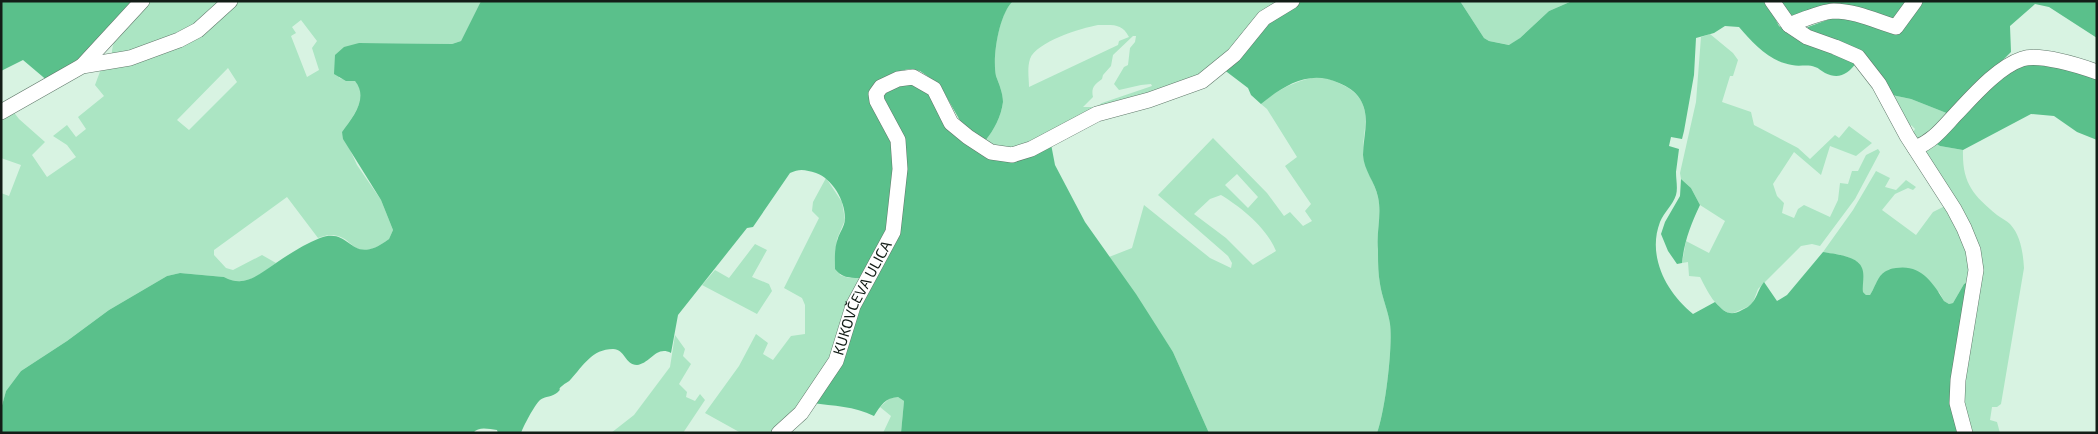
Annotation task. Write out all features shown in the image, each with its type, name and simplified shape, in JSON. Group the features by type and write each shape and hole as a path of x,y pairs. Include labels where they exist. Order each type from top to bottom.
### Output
{"street":[{"path":"1,112 82,66 142,1"},
{"path":"82,66 130,58 179,40 198,30 230,1"},
{"name":"KUKOVČEVA ULICA","path":"779,433 800,413 836,361 853,306 893,232 900,169 898,140 877,101 876,94 881,87 898,79 913,77 934,89 951,123 991,152 1012,156 1031,150 1096,114 1149,100 1202,80 1234,55 1264,18 1292,1"},
{"path":"1772,1 1789,25 1807,37 1858,58 1878,84 1915,148 1954,209 1973,250 1976,270 1958,380 1958,403 1965,433"},
{"path":"1789,25 1806,18 1834,11 1859,15 1896,26 1915,1"},
{"path":"1915,148 1926,144 1939,134 1973,96 1997,74 2008,65 2024,58 2064,63 2097,72"}],"green space":[{"path":"1,1 138,1 90,53 49,82 23,60 1,71"},
{"path":"151,1 227,1 190,31 112,57 112,48 119,33"},
{"path":"238,1 481,1 461,41 452,44 359,43 339,78 355,81 360,86 362,92 358,106 342,132 357,165 381,200 393,230 389,239 377,247 360,250 338,236 328,235 318,238 287,197 214,250 214,255 226,268 233,270 262,255 276,263 258,276 245,281 180,273 167,276 109,310 67,341 21,371 6,391 1,409 1,193 9,196 21,165 1,158 1,117 12,110 19,119 45,142 32,155 47,177 76,157 67,145 53,136 67,125 76,137 86,129 78,117 104,96 95,85 101,69 131,60","holes":["301,20 317,41 312,48 319,70 307,77 291,36 296,33 292,27","228,68 237,82 189,130 177,120"]},
{"path":"481,1 1013,1 1008,7 1000,25 996,47 996,76 1003,102 1001,113 985,141 962,124 939,84 920,71 909,69 900,71 870,89 869,95 892,139 896,167 888,232 865,278 845,276 835,269 836,246 845,220 841,199 837,192 828,180 816,173 806,170 794,171 790,173 753,227 747,228 678,315 671,353 661,351 646,362 637,365 630,362 617,350 599,352 589,359 558,392 540,400 529,416 521,433 498,433 497,430 484,428 478,429 473,433 1,433 1,409 6,391 21,371 67,341 109,310 167,276 180,273 245,281 257,276 297,249 320,238 339,237 358,249 366,250 376,247 389,239 393,230 381,200 343,139 342,132 358,107 360,94 359,87 355,81 346,81 334,74 335,55 344,47 359,43 452,44 461,41"},
{"path":"1013,1 1284,1 1207,74 1026,147 999,148 985,141 997,123 1003,102 1002,92 996,76 995,58 1000,25 1008,7","holes":["1098,25 1120,27 1129,37 1119,41 1118,45 1029,87 1029,62 1034,53 1060,37","1133,36 1136,36 1135,42 1130,48 1128,65 1124,67 1114,84 1119,90 1141,85 1151,84 1152,86 1102,103 1096,107 1083,107 1093,97 1092,91 1094,87 1111,66 1113,55"]},
{"path":"1297,1 1460,1 1484,38 1489,41 1509,45 1520,38 1549,11 1572,1 1766,1 1779,26 1797,38 1857,62 1847,73 1839,76 1830,75 1812,66 1795,66 1784,63 1769,56 1739,27 1725,26 1714,33 1696,38 1694,75 1682,139 1671,137 1669,146 1679,149 1676,172 1677,190 1675,199 1660,222 1657,235 1656,248 1661,273 1675,295 1693,314 1715,302 1727,312 1738,312 1751,304 1764,282 1777,301 1787,295 1823,252 1845,256 1860,264 1863,274 1863,292 1866,295 1870,295 1882,274 1894,268 1905,267 1919,272 1930,281 1944,301 1949,304 1953,303 1964,284 1972,280 1960,433 1377,433 1385,395 1391,334 1379,276 1379,204 1377,192 1365,166 1363,155 1366,120 1363,106 1354,91 1328,79 1318,78 1308,78 1288,85 1261,104 1251,95 1248,88 1223,69 1272,16"},
{"path":"1460,1 1572,1 1549,11 1510,45 1489,41 1484,38"},
{"path":"1776,1 1909,1 1893,21 1865,12 1786,19"},
{"path":"1918,1 2097,1 2097,38 2049,7 2035,4 2010,26 2011,52 1949,114 1911,99 1887,94 1862,55 1805,31 1808,27 1838,16 1898,31 1906,26"},
{"path":"1710,34 1733,53 1738,60 1733,76 1730,76 1722,102 1751,112 1754,125 1798,148 1810,159 1835,135 1839,138 1849,126 1872,143 1856,156 1830,146 1821,175 1794,152 1773,184 1777,196 1784,203 1782,213 1794,218 1798,209 1804,205 1830,217 1838,200 1840,183 1848,184 1852,171 1858,171 1866,155 1878,149 1880,152 1855,199 1820,246 1812,244 1801,246 1758,289 1752,305 1731,314 1716,304 1700,277 1689,276 1688,262 1682,263 1686,241 1709,253 1725,221 1700,205 1691,188 1681,179 1680,173 1696,102 1701,37"},
{"path":"2030,59 2097,77 2097,140 2077,132 2054,116 2031,114 1963,150 1940,146 1933,142 1999,77"},
{"path":"1321,76 1348,88 1360,99 1365,113 1363,151 1379,203 1379,275 1391,334 1388,379 1380,423 1377,433 1209,433 1173,352 1109,257 1132,248 1144,205 1210,258 1231,268 1232,263 1228,256 1158,195 1213,138 1267,193 1284,216 1290,212 1303,226 1312,221 1305,211 1311,204 1285,166 1297,157 1267,109 1261,104 1282,89 1297,82","holes":["1237,174 1258,197 1248,208 1225,185","1221,195 1260,226 1276,251 1253,265 1226,238 1194,214 1210,199"]},
{"path":"912,83 930,95 989,158 1051,144 1055,165 1085,222 1136,294 1173,352 1209,433 901,433 904,401 898,397 884,403 874,416 851,408 812,403 903,193 882,102 885,92 897,86"},
{"path":"1887,94 1911,99 1949,114 1939,126 1919,139 1912,134 1915,129 1911,125 1909,128"},
{"path":"1933,142 1940,146 1963,150 1967,180 1975,194 1997,215 2010,224 2017,234 2021,245 2024,268 2001,404 1997,407 1992,407 1990,420 1997,422 2000,433 1967,433 1959,400 1979,264 1923,154"},
{"path":"1876,171 1890,178 1885,187 1896,190 1906,180 1916,187 1913,190 1908,188 1895,194 1882,210 1916,235 1933,212 1947,205 1967,240 1972,280 1964,284 1953,303 1949,304 1944,301 1939,292 1882,274 1870,295 1866,295 1863,292 1859,263 1848,257 1823,252 1853,210"},
{"path":"826,178 842,202 845,220 837,239 835,254 840,275 849,278 865,278 833,361 804,402 773,433 741,433 705,413 739,366 756,334 768,343 763,354 773,360 791,336 805,334 805,305 802,298 784,288 819,218 812,211 813,202"},
{"path":"1681,179 1691,188 1700,205 1688,233 1682,263 1677,264 1668,251 1661,234 1665,222 1680,196"},
{"path":"755,244 767,250 752,277 769,284 772,291 757,314 702,285 715,270 729,278"},
{"path":"675,335 685,349 683,356 691,364 679,384 687,392 686,397 695,401 700,394 705,400 683,433 611,433 634,415 670,367"},
{"path":"898,397 904,401 901,433 883,433 891,416 880,407 890,398"}]}
